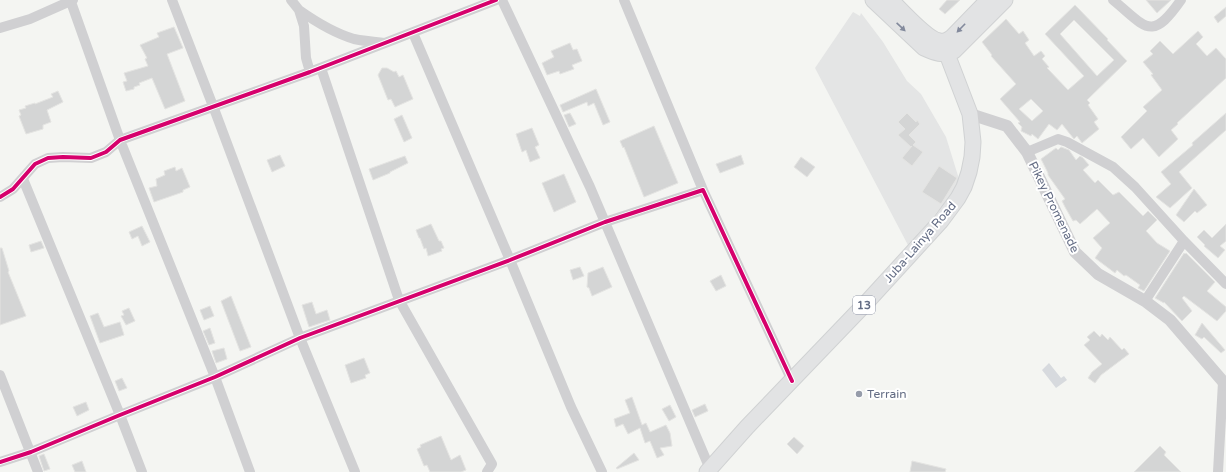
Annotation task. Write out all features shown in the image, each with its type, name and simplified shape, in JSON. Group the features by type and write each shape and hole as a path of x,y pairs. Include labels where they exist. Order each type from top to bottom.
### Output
{"main road":[{"path":"873,0 927,43 948,40 988,0"},
{"path":"890,0 927,43"},
{"path":"947,54 954,51 1005,0"},
{"path":"960,87 960,65 963,54 981,24"},
{"name":"Juba-Lainya Road","path":"709,470 747,427 912,253 941,221 958,198 969,172 972,157 973,142 970,114 947,54 927,43"},
{"name":"Juba-Lainya Road","path":"927,43 970,114"}],"street":[{"path":"172,0 300,338 355,472"},
{"path":"291,0 299,10 317,23 338,33 355,39 386,43"},
{"path":"0,197 13,189 35,164 48,158 91,158 106,152 120,140 321,68 496,0"},
{"path":"502,0 590,187 709,470"},
{"path":"624,0 703,190 792,381"},
{"path":"1113,0 1143,26 1153,27 1160,25 1166,20 1181,0"},
{"path":"0,28 30,19 72,1 120,140 215,377 250,472"},
{"path":"299,10 304,26 306,58 310,72"},
{"path":"413,33 571,407 602,472"},
{"path":"321,68 399,300 492,464 488,472"},
{"name":"Pikey Promenade","path":"970,114 1007,126 1027,152 1075,252 1098,274 1145,301 1170,320 1225,384"},
{"path":"1027,152 1058,139 1067,142 1113,167 1135,187 1184,242 1226,284"},
{"path":"23,179 120,414 142,472"},
{"path":"0,462 31,452 120,414 215,377 300,338 510,260 605,222 703,190"},
{"path":"1145,301 1184,242"},
{"path":"0,375 38,472"},
{"path":"1218,472 1225,384"}],"shaded area":[{"path":"853,12 860,16 861,13 883,42 907,81 921,94 946,137 959,179 954,190 909,247 815,68"},
{"path":"1049,363 1061,378 1064,376 1067,380 1056,388 1042,370"}],"building":[{"path":"947,0 960,0 945,14 939,9"},
{"path":"1146,0 1171,0 1157,13"},
{"path":"1075,5 1127,61 1087,100 1090,103 1088,105 1098,119 1094,122 1099,129 1082,143 1077,136 1074,139 1062,124 1057,130 1049,124 1038,139 1032,134 1031,136 1021,131 1022,127 1018,123 1020,122 1000,99 1016,84 991,56 992,55 982,42 1006,19 1019,34 1023,31 1029,40 1025,43 1034,56 1041,51 1045,56 1042,59 1049,67 1047,68 1068,90 1084,76 1045,34","holes":["1074,20 1114,60 1097,76 1060,34","1031,99 1043,111 1032,121 1019,109"]},
{"path":"1226,7 1226,16 1218,23 1214,17"},
{"path":"174,27 183,48 167,54 185,101 165,109 152,78 139,83 140,85 134,87 134,89 126,91 123,82 127,81 124,73 148,66 145,59 147,58 140,45 159,37 157,33"},
{"path":"1198,31 1203,37 1196,44 1207,56 1216,48 1226,59 1226,78 1171,130 1178,139 1159,157 1143,138 1131,149 1121,137 1147,111 1143,107 1162,90 1151,75 1153,74 1143,62 1153,54 1150,51 1160,41 1173,54"},
{"path":"570,43 573,50 577,49 582,61 572,65 574,69 560,74 559,71 547,75 542,63 554,57 551,51"},
{"path":"382,68 387,68 394,72 396,71 399,77 403,75 413,99 395,107 391,99 388,100 378,75"},
{"path":"596,89 610,122 603,125 594,103 588,106 587,102 563,112 560,105"},
{"path":"58,91 63,102 47,110 51,122 43,125 43,129 26,134 19,116 21,115 19,110 26,108 25,106 53,97 51,94"},
{"path":"570,113 576,124 569,127 564,115"},
{"path":"907,113 920,124 909,135 916,142 913,145 923,152 912,166 902,158 912,146 911,147 898,135 905,129 898,122"},
{"path":"1226,113 1226,130 1179,172 1192,188 1170,208 1156,197 1171,184 1161,172 1193,145 1192,143"},
{"path":"402,115 412,138 404,142 394,119"},
{"path":"654,126 678,183 644,197 624,147 623,148 620,141"},
{"path":"532,128 539,145 535,147 540,158 530,162 526,150 522,152 516,134"},
{"path":"1061,147 1069,150 1076,160 1080,156 1083,158 1089,165 1083,170 1095,183 1098,180 1113,195 1119,192 1143,216 1148,211 1157,220 1146,231 1157,243 1170,251 1144,291 1138,288 1140,285 1126,275 1124,276 1117,270 1115,273 1095,258 1102,248 1093,238 1110,223 1097,209 1080,224 1076,220 1073,221 1062,201 1065,199 1048,175 1041,159 1056,148 1058,150"},
{"path":"280,155 285,166 272,172 267,160"},
{"path":"741,155 744,164 720,173 716,164"},
{"path":"405,156 408,163 373,180 369,169"},
{"path":"801,157 815,167 807,177 794,167"},
{"path":"939,166 957,178 941,204 922,192"},
{"path":"175,167 176,171 182,168 190,187 183,190 183,192 154,202 149,188 157,186 156,179 165,175 164,171"},
{"path":"564,174 576,202 554,212 542,183"},
{"path":"1194,189 1207,205 1197,213 1195,211 1184,222 1176,215"},
{"path":"431,224 444,248 441,249 442,251 428,256 426,248 424,249 416,230"},
{"path":"1226,224 1226,241 1220,246 1225,250 1218,258 1204,246 1205,245 1197,237 1204,230 1212,238"},
{"path":"142,226 150,242 142,246 138,236 132,239 129,232"},
{"path":"41,241 44,248 31,252 29,245"},
{"path":"0,248 2,248 9,271 8,272 26,316 0,325"},
{"path":"1184,253 1186,253 1215,282 1207,291 1226,307 1226,311 1217,321 1184,296 1182,298 1192,311 1182,321 1164,302 1155,298"},
{"path":"580,267 584,276 573,280 570,270"},
{"path":"603,267 612,287 592,296 589,288 587,287 588,273"},
{"path":"721,275 726,286 716,291 710,281"},
{"path":"231,296 251,347 240,351 221,301"},
{"path":"312,302 316,314 327,310 330,320 309,327 302,305"},
{"path":"210,306 214,316 204,320 200,310"},
{"path":"129,308 135,321 126,325 121,316 124,315 122,311"},
{"path":"98,313 104,327 120,322 124,335 100,343 90,316"},
{"path":"1202,323 1225,350 1221,353 1204,337 1202,339 1195,335"},
{"path":"210,328 215,343 209,345 203,331"},
{"path":"1094,331 1100,337 1102,334 1108,340 1110,337 1122,350 1124,348 1129,354 1101,375 1095,383 1088,378 1092,372 1102,364 1084,345 1090,340 1087,337"},
{"path":"224,348 227,359 216,363 212,351"},
{"path":"364,358 370,373 365,375 366,378 351,383 345,365"},
{"path":"122,378 127,388 119,391 115,381"},
{"path":"632,397 642,425 646,423 650,432 666,425 670,433 672,446 660,448 664,455 657,458 650,441 645,443 640,428 628,434 623,424 616,427 614,419 630,413 625,400"},
{"path":"86,402 89,410 77,416 73,407"},
{"path":"705,404 708,411 695,417 692,410"},
{"path":"670,405 676,417 669,421 662,409"},
{"path":"441,436 451,460 460,455 466,470 461,472 430,472 427,465 424,466 417,449 421,447 420,445"},
{"path":"794,437 804,446 797,454 787,444"},
{"path":"1160,446 1166,452 1164,455 1181,472 1134,472"},
{"path":"634,453 639,460 617,469 616,468"},
{"path":"44,454 50,469 44,471 39,456"},
{"path":"82,461 86,472 75,472 72,465"},
{"path":"912,461 946,469 945,472 910,472"}],"cycle path":[{"path":"0,197 13,189 35,164 48,158 91,158 106,152 120,140 310,72 496,0"},
{"path":"0,462 31,452 215,377 300,338 510,260 605,222 703,190 792,381"}],"place":[{"name":"Terrain","path":"859,394"}]}
